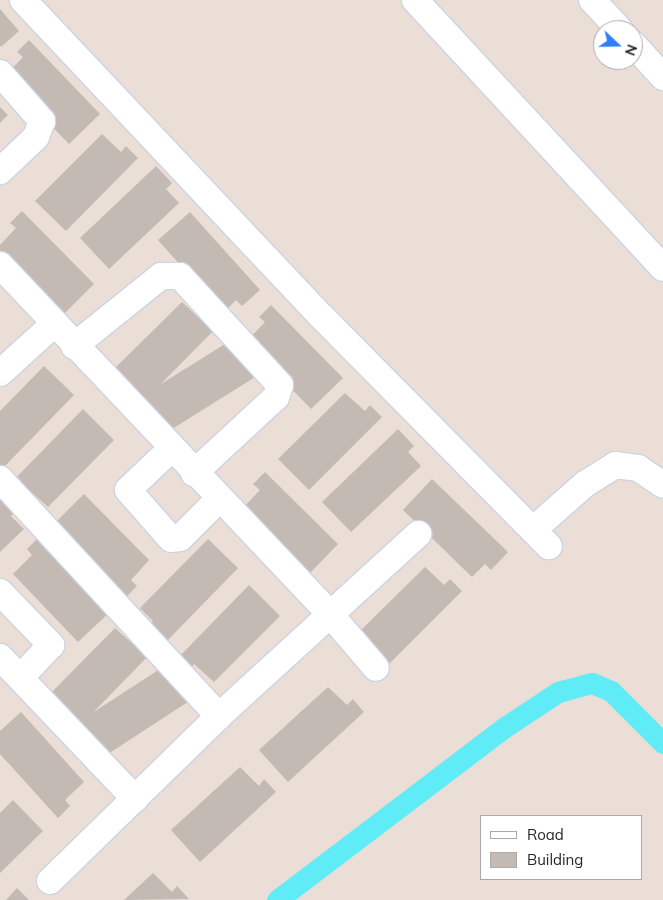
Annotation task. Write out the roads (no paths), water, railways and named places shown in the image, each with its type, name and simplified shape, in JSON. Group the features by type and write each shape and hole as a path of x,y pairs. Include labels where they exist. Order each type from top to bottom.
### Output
{"street":[{"path":"23,0 321,316 543,532 585,484 607,468 622,464 638,468 663,485"},
{"path":"415,0 663,268"},
{"path":"592,0 611,20"},
{"path":"643,55 663,77"},
{"path":"0,73 42,121 36,137 0,171"},
{"path":"0,265 194,473 329,613 376,668"},
{"path":"74,346 161,276 180,276 280,385 276,398 194,473"},
{"path":"0,373 54,324"},
{"path":"172,449 128,490 171,538 180,538 220,499"},
{"path":"0,479 219,716"},
{"path":"50,881 219,716 329,613 418,534"},
{"path":"0,592 51,645 6,665 134,799"}],"waterway":[{"path":"277,900 505,727 558,692 592,683 611,691 663,743"}]}
